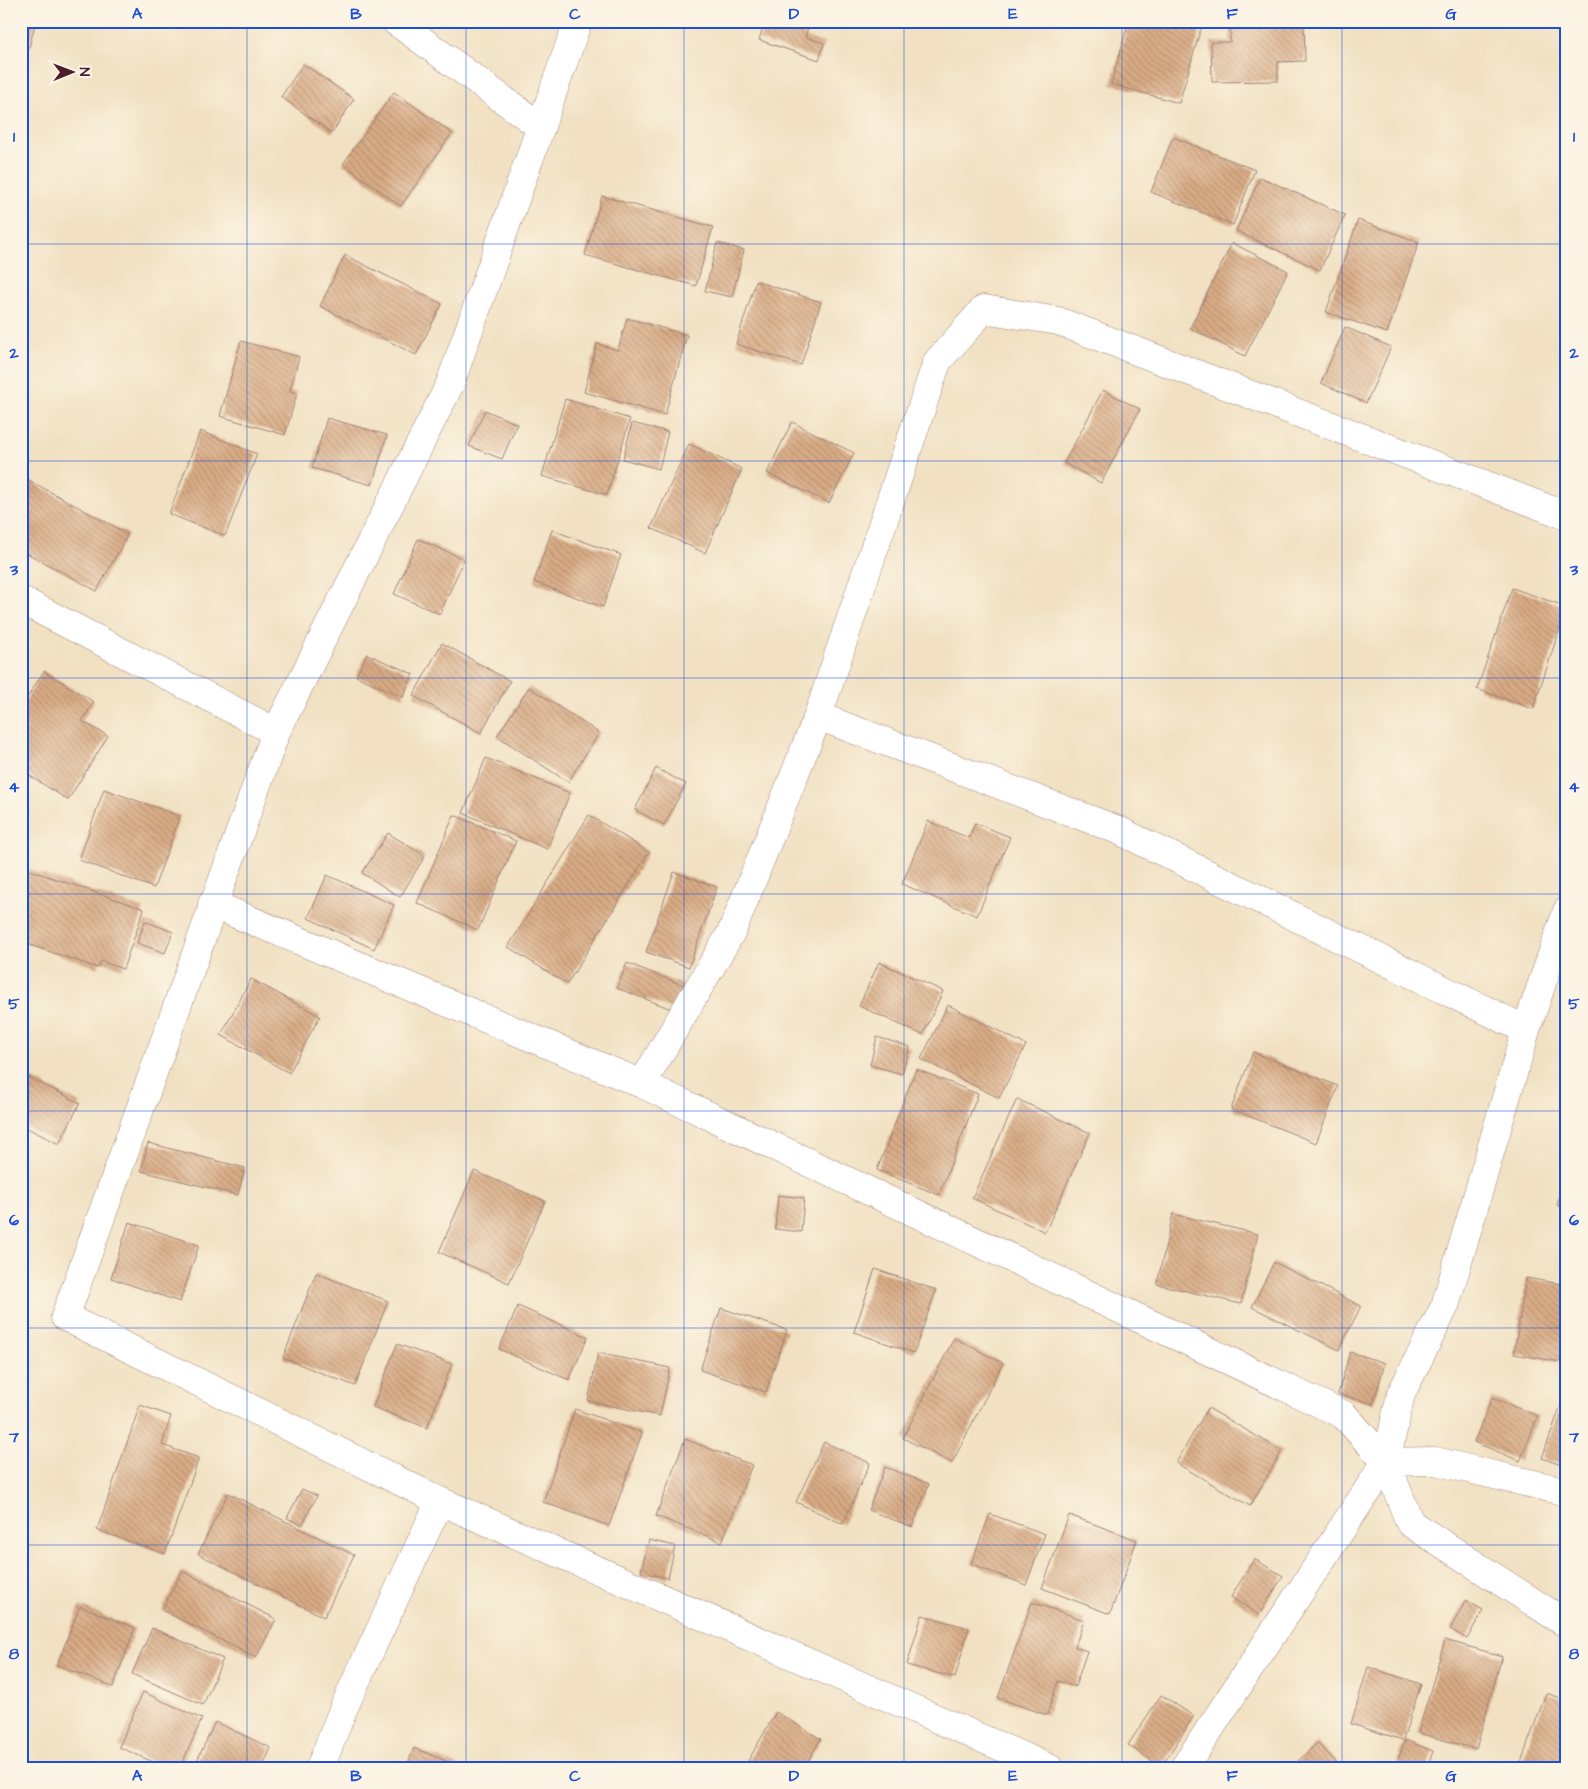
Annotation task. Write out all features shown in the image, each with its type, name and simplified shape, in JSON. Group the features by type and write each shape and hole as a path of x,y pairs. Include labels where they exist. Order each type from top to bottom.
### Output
{"street":[{"path":"395,21 541,127"},
{"path":"578,21 450,384 276,732 212,904 65,1317 440,1501 1049,1768"},
{"path":"642,1084 732,931 818,716 937,362 984,309 1058,321 1567,516"},
{"path":"21,600 276,732"},
{"path":"818,716 1118,830 1526,1030"},
{"path":"212,904 642,1084 1344,1414 1386,1462 1410,1523 1567,1624"},
{"path":"1184,1768 1386,1462 1401,1394 1445,1306 1526,1030 1567,911"},
{"path":"1386,1462 1435,1461 1567,1492"},
{"path":"320,1768 344,1707 440,1501"}],"building":[{"path":"21,21 36,21 22,74 21,74"},
{"path":"765,21 810,21 805,37 824,43 819,60 759,40"},
{"path":"819,21 836,21 833,28"},
{"path":"1129,21 1203,21 1179,103 1111,84"},
{"path":"1230,21 1304,21 1305,61 1278,62 1278,81 1212,82 1211,42 1230,42"},
{"path":"303,64 354,99 332,133 281,97"},
{"path":"394,92 452,133 401,206 343,164"},
{"path":"1173,137 1255,170 1233,225 1151,192"},
{"path":"1260,177 1345,215 1320,270 1236,231"},
{"path":"602,196 713,227 696,286 585,255"},
{"path":"1358,220 1419,242 1387,333 1326,312"},
{"path":"717,243 744,250 732,297 705,291"},
{"path":"1232,243 1288,271 1245,356 1190,328"},
{"path":"345,255 442,304 416,355 320,306"},
{"path":"756,281 821,302 801,365 736,344"},
{"path":"627,318 687,335 665,415 584,392 597,344 618,350"},
{"path":"1345,327 1391,347 1366,403 1321,383"},
{"path":"241,341 299,357 290,391 297,393 285,435 220,416"},
{"path":"1103,390 1140,409 1101,483 1064,463"},
{"path":"565,399 630,419 607,495 542,476"},
{"path":"485,410 517,424 502,459 469,446"},
{"path":"327,418 387,435 372,485 312,468"},
{"path":"792,422 854,453 829,503 767,473"},
{"path":"632,423 668,432 659,469 623,459"},
{"path":"200,431 257,454 225,536 169,514"},
{"path":"689,444 742,469 705,553 651,528"},
{"path":"21,476 128,534 97,591 21,550"},
{"path":"552,530 621,555 603,607 534,582"},
{"path":"418,539 464,559 440,614 394,594"},
{"path":"1512,588 1567,607 1533,709 1477,689"},
{"path":"442,643 510,681 481,733 413,696"},
{"path":"367,654 413,674 403,697 356,676"},
{"path":"44,671 94,702 82,721 108,736 68,800 21,770 21,707"},
{"path":"529,687 599,733 568,782 497,736"},
{"path":"486,758 570,793 547,849 463,813"},
{"path":"656,768 686,784 664,825 635,810"},
{"path":"104,789 180,816 154,888 79,860"},
{"path":"454,815 516,841 478,930 417,903"},
{"path":"589,815 649,852 567,984 508,947"},
{"path":"928,821 969,838 975,823 1010,837 977,916 902,884"},
{"path":"388,833 425,856 400,897 362,873"},
{"path":"21,867 144,909 123,969 101,961 98,968 21,942"},
{"path":"674,872 717,887 689,967 646,952"},
{"path":"327,875 394,905 374,949 308,918"},
{"path":"145,921 173,932 165,953 137,943"},
{"path":"879,962 943,991 923,1035 859,1006"},
{"path":"627,963 683,985 674,1010 617,988"},
{"path":"251,979 320,1016 289,1073 221,1035"},
{"path":"948,1005 1026,1045 999,1098 921,1059"},
{"path":"877,1037 910,1047 902,1074 870,1065"},
{"path":"1253,1052 1338,1086 1316,1143 1231,1109"},
{"path":"916,1069 978,1094 939,1195 877,1170"},
{"path":"21,1073 80,1103 59,1144 21,1125"},
{"path":"1017,1099 1090,1133 1045,1232 972,1198"},
{"path":"148,1143 245,1168 238,1195 141,1171"},
{"path":"474,1171 545,1201 509,1283 439,1252"},
{"path":"1567,1176 1567,1209 1557,1205"},
{"path":"778,1195 804,1198 801,1232 775,1229"},
{"path":"1173,1214 1258,1234 1241,1304 1157,1284"},
{"path":"129,1222 199,1245 180,1302 111,1278"},
{"path":"1274,1262 1361,1306 1339,1350 1252,1307"},
{"path":"875,1269 936,1290 914,1353 854,1332"},
{"path":"316,1273 388,1301 355,1386 283,1358"},
{"path":"1526,1278 1567,1285 1567,1363 1514,1354"},
{"path":"518,1306 588,1337 569,1380 499,1349"},
{"path":"721,1308 787,1330 766,1392 700,1370"},
{"path":"954,1338 1003,1363 952,1463 903,1438"},
{"path":"397,1344 452,1364 427,1428 373,1407"},
{"path":"1350,1352 1385,1363 1373,1404 1338,1394"},
{"path":"598,1353 670,1368 660,1416 588,1401"},
{"path":"1567,1388 1567,1467 1542,1458"},
{"path":"1492,1398 1538,1416 1520,1461 1474,1442"},
{"path":"140,1405 171,1416 162,1445 199,1458 165,1554 97,1530"},
{"path":"1208,1408 1282,1451 1250,1506 1176,1463"},
{"path":"575,1409 642,1433 609,1526 543,1502"},
{"path":"685,1439 752,1465 722,1542 656,1516"},
{"path":"824,1442 870,1463 843,1524 796,1502"},
{"path":"885,1467 929,1484 912,1527 868,1510"},
{"path":"302,1489 317,1496 302,1525 287,1518"},
{"path":"228,1493 354,1555 324,1617 198,1554"},
{"path":"990,1514 1045,1534 1026,1585 971,1564"},
{"path":"1069,1515 1137,1540 1110,1614 1042,1588"},
{"path":"649,1540 675,1546 668,1578 641,1572"},
{"path":"1254,1559 1283,1576 1259,1615 1231,1597"},
{"path":"182,1571 276,1619 256,1658 162,1610"},
{"path":"1466,1600 1483,1610 1467,1639 1450,1629"},
{"path":"1032,1602 1084,1620 1075,1647 1087,1651 1075,1687 1058,1681 1047,1715 998,1698"},
{"path":"80,1606 135,1628 113,1687 57,1665"},
{"path":"922,1615 969,1628 955,1678 907,1665"},
{"path":"152,1628 223,1659 203,1705 132,1674"},
{"path":"1445,1640 1502,1656 1476,1749 1418,1733"},
{"path":"1368,1667 1421,1684 1403,1740 1351,1724"},
{"path":"143,1692 202,1719 180,1768 167,1768 119,1747"},
{"path":"1546,1693 1567,1700 1567,1768 1519,1768"},
{"path":"1161,1695 1194,1716 1161,1767 1128,1745"},
{"path":"776,1712 821,1739 804,1768 744,1768"},
{"path":"215,1722 271,1748 262,1768 194,1767"},
{"path":"1405,1740 1433,1751 1427,1768 1409,1768 1397,1763"},
{"path":"1317,1743 1342,1768 1291,1768"},
{"path":"414,1748 464,1768 406,1768"}]}
